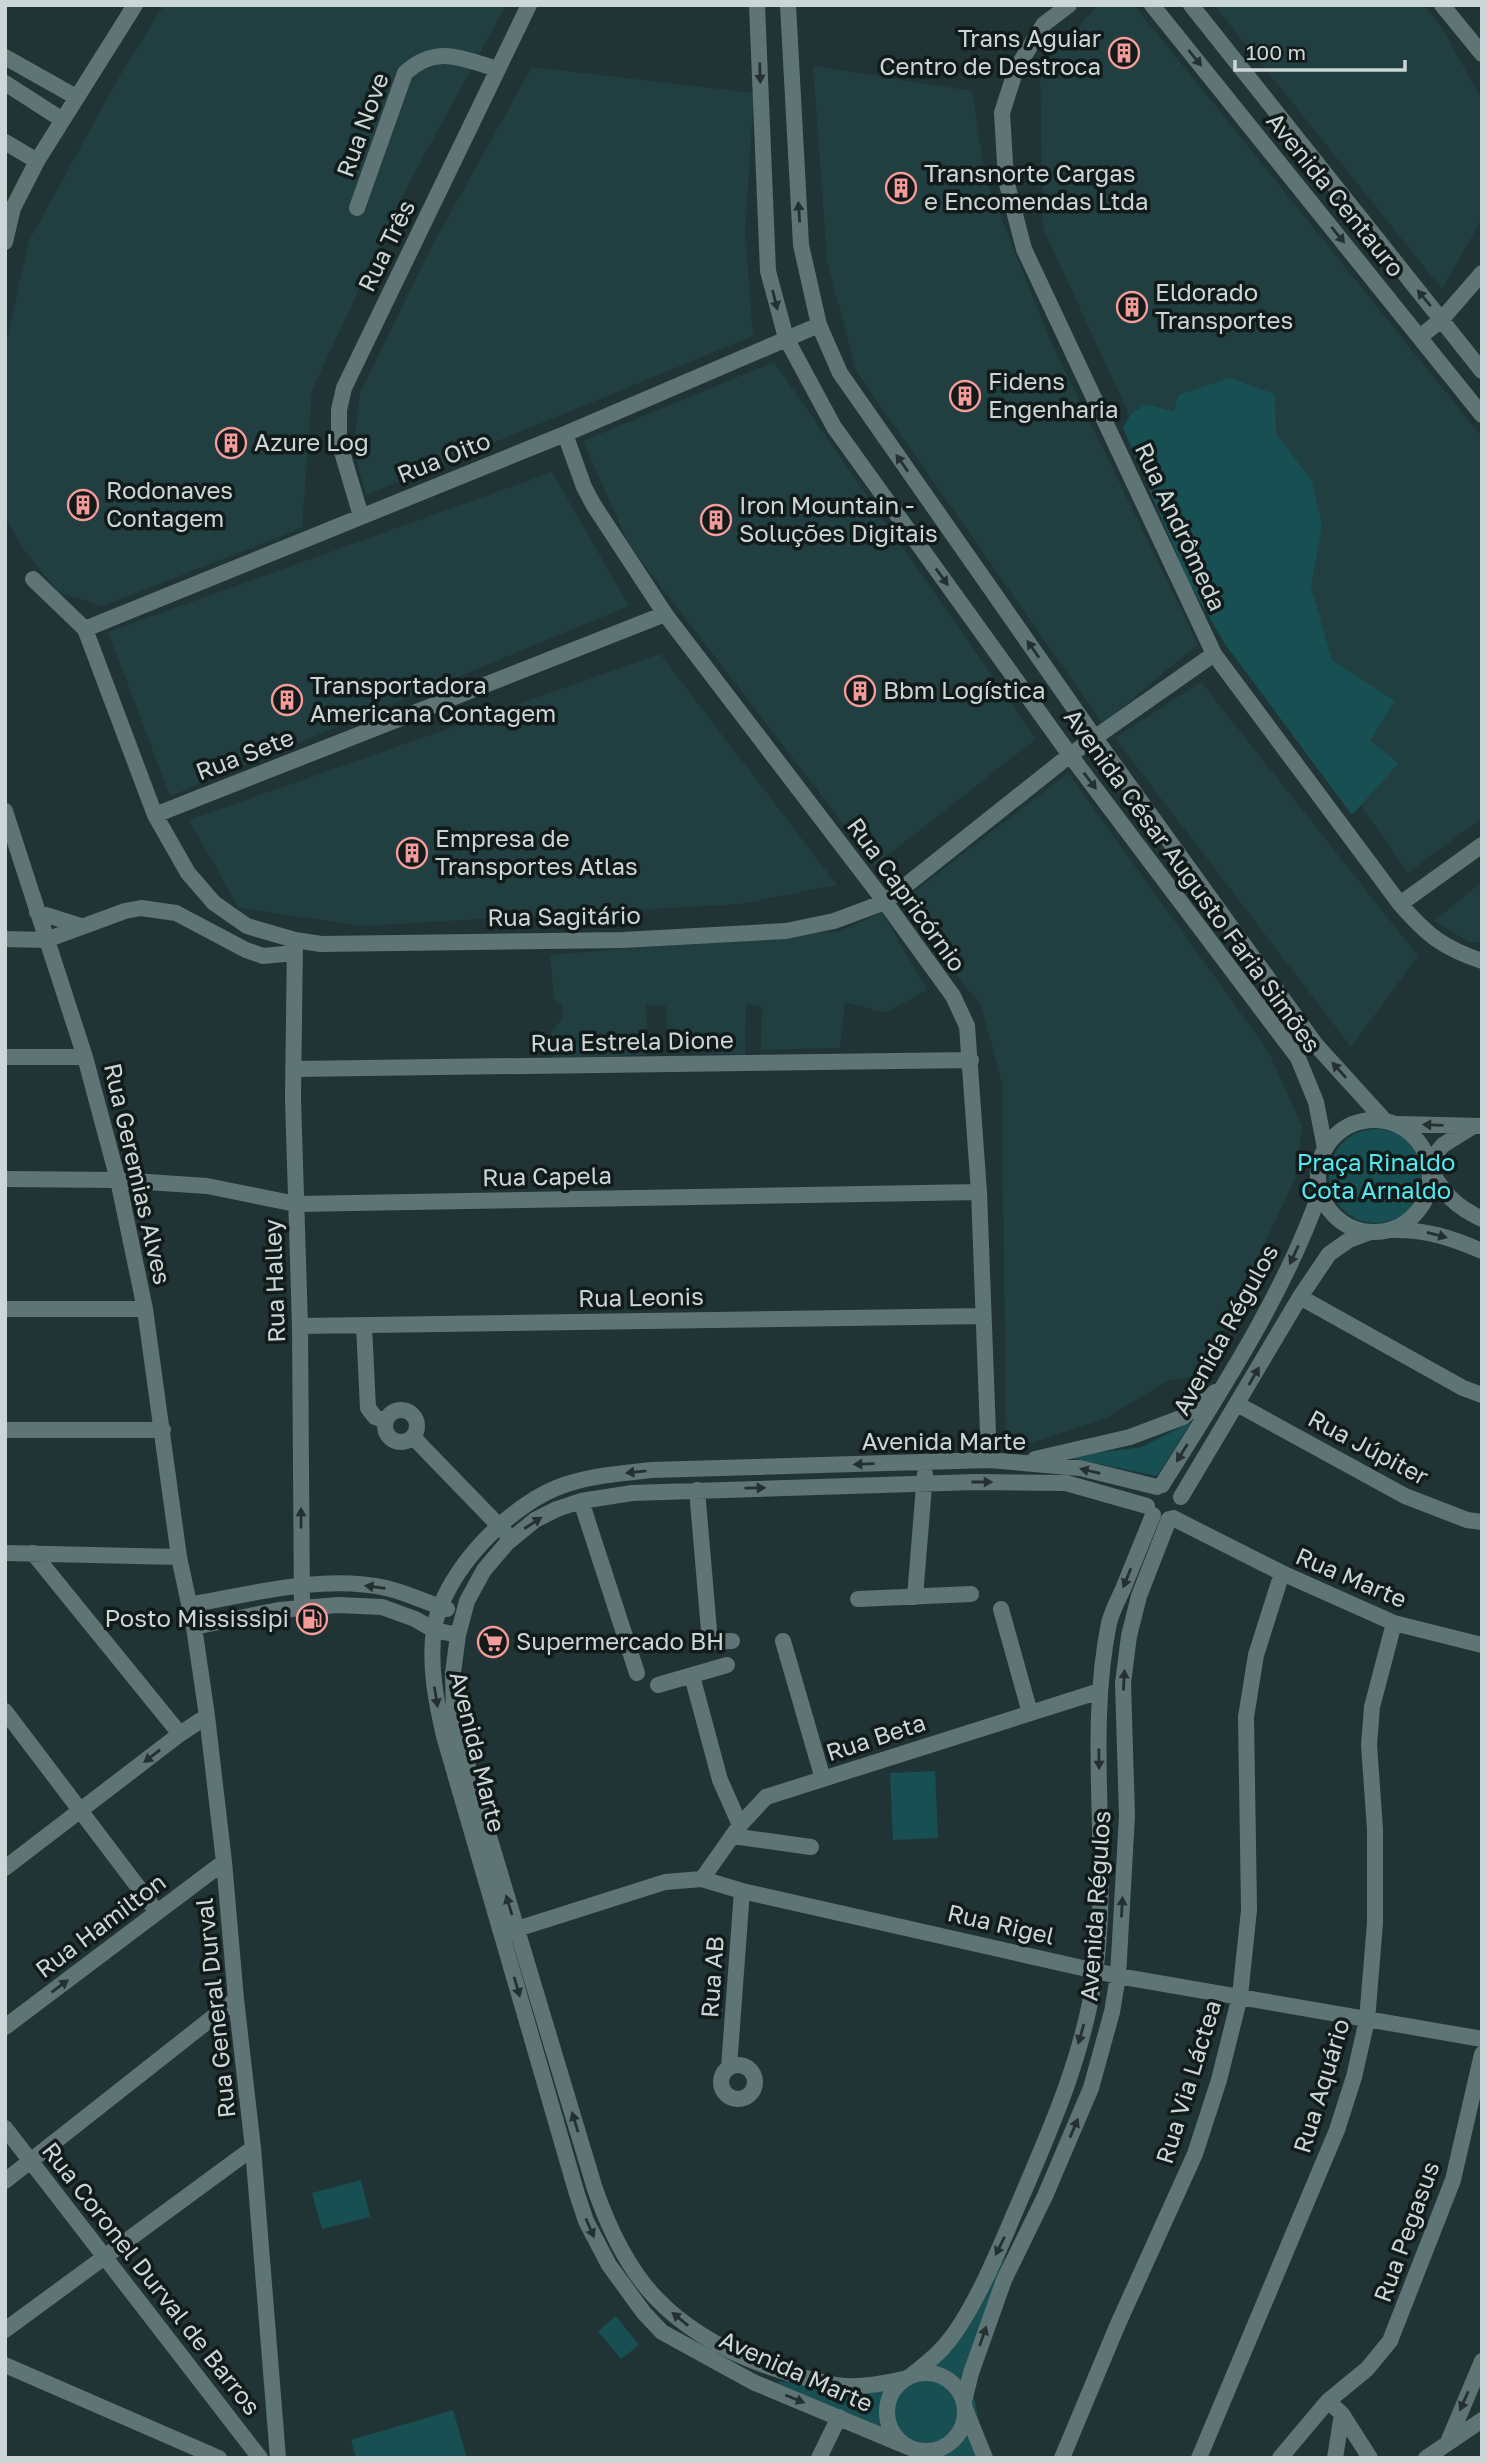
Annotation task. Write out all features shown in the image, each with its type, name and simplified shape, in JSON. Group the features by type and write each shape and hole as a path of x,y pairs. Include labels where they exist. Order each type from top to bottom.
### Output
{"street":[{"path":"5,242 9,205 135,5"},
{"name":"Rua Três","path":"361,516 339,442 339,410 344,388 529,5"},
{"name":"Avenida César Augusto Faria Simões","path":"757,5 768,271 786,338 834,427 1070,755 1298,1058 1317,1102 1325,1148"},
{"name":"Avenida César Augusto Faria Simões","path":"788,5 801,245 819,325 840,373 1095,738 1316,1045 1390,1122"},
{"name":"Rua Andrômeda","path":"1069,5 1044,24 1016,69 1002,113 1006,180 1024,249 1214,654 1422,930 1453,951 1482,961"},
{"name":"Avenida Centauro","path":"1152,5 1482,415"},
{"name":"Avenida Centauro","path":"1191,5 1482,371"},
{"path":"1442,5 1482,54"},
{"name":"Rua Nove","path":"356,208 405,73 419,60 439,55 498,69"},
{"path":"5,57 76,97"},
{"path":"5,83 61,119"},
{"path":"5,142 37,161"},
{"path":"1420,337 1442,319 1482,273"},
{"name":"Rua Oito","path":"85,629 565,434 819,325"},
{"name":"Rua Capricórnio","path":"565,434 588,496 665,614 885,901 953,996 967,1026 979,1192 989,1460"},
{"name":"Rua Sagitário","path":"33,579 85,629 155,815 188,873 214,903 247,926 295,947 321,944 623,940 786,931 834,920 885,901 1070,755 1214,654"},
{"name":"Rua Sete","path":"155,815 665,614"},
{"name":"Rua Geremias Alves","path":"5,811 85,1057 118,1180 145,1310 179,1556"},
{"path":"1400,904 1482,845"},
{"path":"5,939 46,940 125,911 141,908 161,909 183,916 246,950 263,956 295,947"},
{"path":"37,912 81,926"},
{"name":"Rua Halley","path":"295,947 293,1069 300,1326 302,1607"},
{"path":"5,1057 85,1057"},
{"name":"Rua Estrela Dione","path":"293,1069 971,1060"},
{"path":"1477,1126 1368,1120 1350,1125 1336,1134 1325,1148 1318,1170 1320,1192 1327,1207 1339,1220 1353,1228 1370,1232 1414,1229 1435,1233 1482,1251"},
{"path":"1390,1122 1410,1133 1421,1146 1447,1197 1482,1219"},
{"path":"1389,1230 1416,1213 1429,1185 1429,1166 1443,1146 1477,1126"},
{"name":"Rua Capela","path":"5,1179 118,1180 207,1186 296,1204 979,1192"},
{"name":"Avenida Régulos","path":"1167,1511 1149,1495 1159,1486 1225,1384 1293,1259 1320,1192"},
{"name":"Avenida Régulos","path":"908,2377 948,2343 970,2306 1009,2228 1071,2073 1096,1970 1101,1870 1100,1691 1110,1620 1167,1511 1237,1404 1300,1297 1329,1254 1349,1240 1370,1232"},
{"path":"1300,1297 1463,1388 1482,1395"},
{"path":"5,1309 145,1310"},
{"name":"Rua Leonis","path":"300,1326 983,1316"},
{"path":"364,1325 368,1408 376,1417 386,1421"},
{"path":"1018,1462 1130,1437 1183,1417 1225,1384"},
{"name":"Rua Júpiter","path":"1237,1404 1405,1496 1467,1520 1482,1522"},
{"path":"396,1410 411,1413 417,1422 413,1437 405,1442 395,1441 385,1431 386,1421 396,1410"},
{"path":"5,1430 163,1430"},
{"path":"413,1437 512,1538"},
{"name":"Avenida Marte","path":"908,2377 873,2386 843,2386 760,2364 693,2330 644,2285 616,2238 595,2189 509,1931 444,1736 432,1669 440,1607 474,1552 499,1526 533,1501 566,1484 604,1475 652,1470 989,1460 1080,1468 1174,1488 1167,1511 1066,1483 697,1490 632,1493 581,1501 535,1521 512,1538 484,1570 463,1614 453,1673 454,1714 509,1931 577,2194 609,2265 644,2313 662,2332 753,2382 909,2447 927,2458"},
{"path":"915,1597 925,1484 924,1462"},
{"path":"697,1490 710,1642 732,1641"},
{"path":"581,1501 637,1673"},
{"name":"Avenida Régulos","path":"964,2406 974,2363 1004,2280 1045,2196 1091,2088 1112,2011 1118,1976 1127,1816 1125,1671 1129,1636 1139,1597 1167,1511"},
{"name":"Rua Marte","path":"1167,1511 1282,1573 1394,1623 1482,1645"},
{"path":"5,1553 179,1556"},
{"path":"33,1553 180,1734"},
{"name":"Rua General Durval","path":"179,1556 194,1627 224,1862 253,2148 278,2458"},
{"name":"Rua Via Láctea","path":"1062,2458 1118,2324 1195,2154 1219,2080 1240,1996 1249,1910 1246,1717 1256,1655 1282,1573"},
{"path":"189,1605 301,1586 357,1584 387,1588 463,1614"},
{"path":"858,1600 971,1594"},
{"path":"194,1627 279,1609 338,1605 382,1607 415,1619 435,1630 458,1635"},
{"path":"1001,1609 1030,1713"},
{"name":"Rua Aquário","path":"1199,2458 1338,2130 1354,2077 1367,2020 1375,1923 1376,1829 1369,1745 1371,1707 1394,1623"},
{"path":"783,1641 822,1779"},
{"path":"658,1685 727,1665"},
{"path":"692,1676 736,1831 811,1847"},
{"name":"Rua Beta","path":"702,1880 736,1831 766,1797 1100,1691"},
{"path":"5,1711 157,1912"},
{"path":"5,1868 207,1716"},
{"name":"Rua Hamilton","path":"5,2027 224,1862"},
{"name":"Rua Rigel","path":"509,1931 665,1882 702,1880 1118,1976 1482,2039"},
{"name":"Rua AB","path":"729,2067 742,1891"},
{"path":"5,2182 236,1999"},
{"name":"Rua Pegasus","path":"1280,2458 1328,2401 1367,2369 1390,2342 1452,2180 1482,2054"},
{"name":"Rua Coronel Durval de Barros","path":"5,2128 260,2458"},
{"path":"5,2330 253,2148"},
{"path":"577,2194 595,2189"},
{"path":"1448,2442 1482,2361"},
{"path":"753,2382 760,2364"},
{"path":"5,2365 219,2458"},
{"path":"964,2406 961,2429 949,2444 932,2451 909,2447 892,2432 887,2413 891,2394 908,2377 930,2373 948,2379 960,2393 985,2458"},
{"path":"1328,2401 1342,2414 1370,2458"},
{"path":"1335,2458 1342,2414"},
{"path":"819,2458 839,2417"},
{"path":"1426,2458 1482,2420"}],"shaded area":[{"path":"164,5 506,5 408,185 312,390 302,528 103,606 58,592 25,551 5,517 5,348 29,241 118,79"},
{"path":"1099,5 1134,5 1482,437 1482,818 1408,873 1210,590 1043,228 1040,66"},
{"path":"1214,5 1424,5 1441,26 1482,100 1482,219 1442,289"},
{"path":"813,66 972,91 985,177 1051,342 1198,644 1103,724 856,371 827,260"},
{"path":"532,67 754,93 745,231 753,336 366,495 354,450 360,393 432,246"},
{"path":"774,362 1036,739 875,865 629,545 583,441"},
{"path":"552,472 629,606 170,796 108,632"},
{"path":"660,654 837,885 739,904 362,926 239,908 189,820"},
{"path":"1201,682 1418,956 1351,1047 1115,738"},
{"path":"1068,773 1268,1051 1302,1126 1295,1179 1201,1378 1169,1380 1106,1418 1006,1451 1002,1083 981,1005 898,904"},
{"path":"1482,882 1482,942 1469,942 1434,921"},
{"path":"882,912 927,990 885,1013 845,1002 840,1048 761,1050 762,1007 746,1004 745,1055 668,1052 666,1006 646,1005 647,1055 553,1058 551,1032 564,1016 562,1005 554,999 550,955 841,931"}],"green space":[{"path":"1230,378 1275,394 1276,434 1312,481 1322,526 1311,587 1332,660 1395,701 1370,741 1399,763 1352,815 1225,644 1189,583 1123,428 1130,415 1146,404 1174,412 1178,395"},
{"name":"Praça Rinaldo Cota Arnaldo","path":"1367,1129 1385,1129 1410,1142 1420,1158 1423,1176 1420,1194 1410,1210 1385,1223 1367,1223 1342,1210 1329,1185 1329,1167 1342,1142"},
{"path":"1192,1421 1157,1476 1067,1457 1142,1447"},
{"path":"935,1771 938,1838 893,1840 890,1773"},
{"path":"361,2180 370,2217 322,2229 312,2193"},
{"path":"1005,2258 972,2386 988,2458 935,2458 776,2382 857,2380 904,2370 916,2363 944,2337"},
{"path":"616,2316 639,2345 621,2359 598,2331"},
{"path":"453,2410 467,2458 356,2458 351,2440"}],"place":[{"name":"Trans Aguiar Centro de Destroca","path":"1124,53"},
{"name":"Transnorte Cargas e Encomendas Ltda","path":"901,188"},
{"name":"Eldorado Transportes","path":"1132,307"},
{"name":"Fidens Engenharia","path":"965,396"},
{"name":"Azure Log","path":"231,443"},
{"name":"Rodonaves Contagem","path":"83,505"},
{"name":"Iron Mountain - Soluções Digitais","path":"716,520"},
{"name":"Bbm Logística","path":"860,691"},
{"name":"Transportadora Americana Contagem","path":"287,700"},
{"name":"Empresa de Transportes Atlas","path":"412,853"},
{"name":"Posto Mississipi","path":"312,1619"},
{"name":"Supermercado BH","path":"493,1642"}]}
